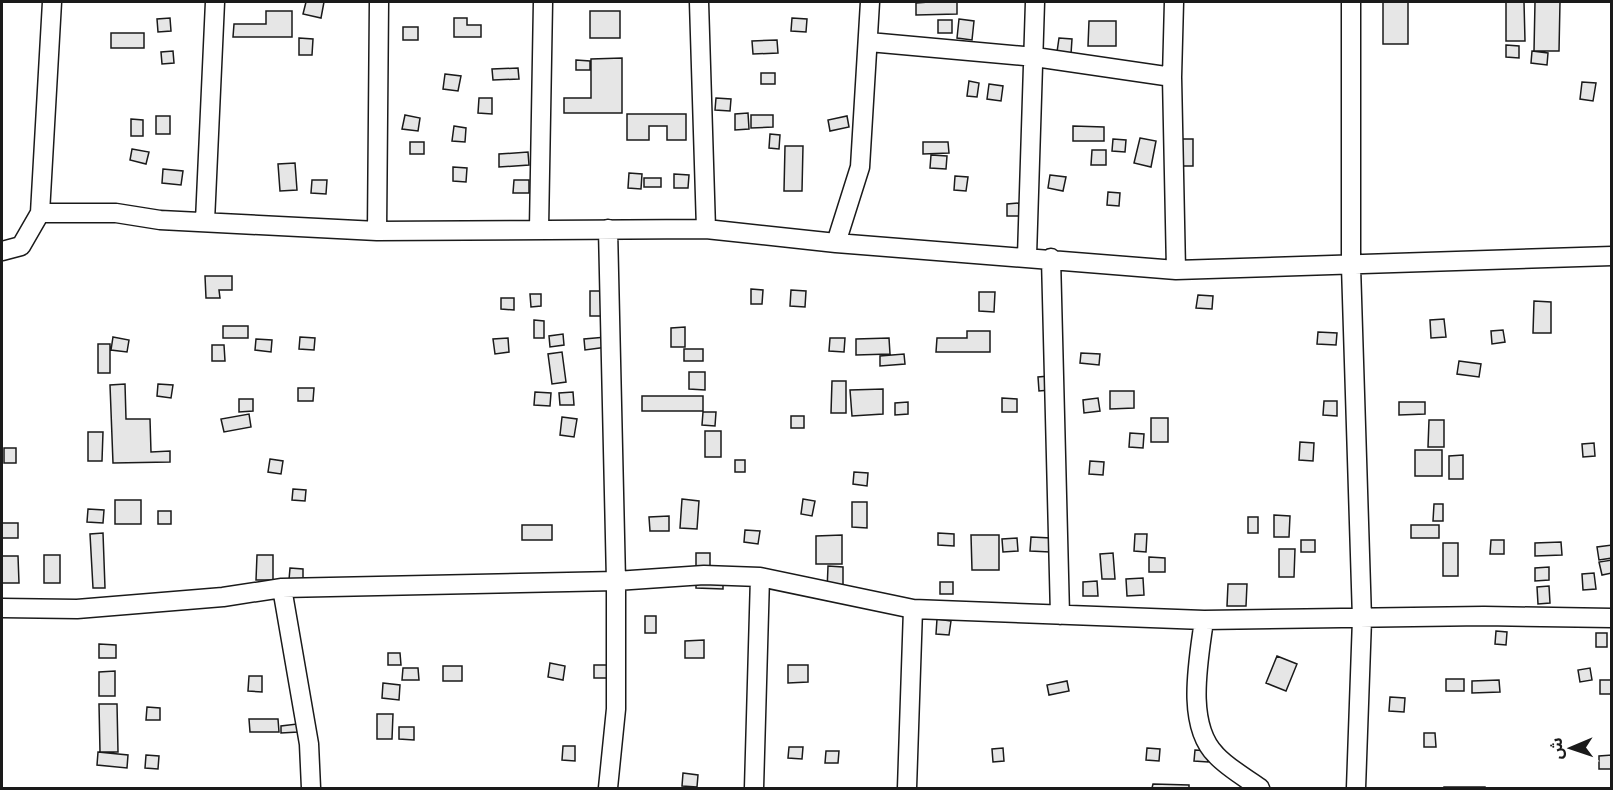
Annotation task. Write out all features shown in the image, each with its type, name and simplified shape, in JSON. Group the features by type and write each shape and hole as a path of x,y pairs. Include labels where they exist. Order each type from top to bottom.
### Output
{"street":[{"path":"2,251 21,246 40,213 52,2"},
{"path":"205,221 215,2"},
{"path":"377,231 380,2"},
{"path":"539,228 543,2"},
{"path":"699,2 706,229"},
{"path":"836,243 860,167 870,2"},
{"path":"1027,256 1035,2"},
{"path":"1174,2 1172,77 1176,270"},
{"path":"1351,2 1351,266 1362,619 1356,789"},
{"path":"869,42 1035,57 1172,77"},
{"path":"40,213 116,213 160,220 377,231 539,228 706,229 836,243 1027,256 1176,270 1611,256"},
{"path":"608,229 616,581 616,709 608,789"},
{"path":"1051,258 1060,615"},
{"path":"2,608 77,609 223,597 282,588 616,581 704,575 760,577 913,609 1204,620 1484,616 1611,618"},
{"path":"754,789 760,577"},
{"path":"282,588 309,744 311,789"},
{"path":"907,789 913,609"},
{"path":"1204,620 1196,687 1199,724 1214,754 1260,789"}],"building":[{"path":"306,2 324,2 321,18 303,14"},
{"path":"957,2 957,14 916,15 916,3"},
{"path":"1383,2 1408,2 1408,44 1383,44"},
{"path":"1506,2 1524,2 1525,41 1506,41"},
{"path":"1535,2 1560,2 1559,51 1534,51"},
{"path":"266,11 292,11 292,37 233,37 234,24 266,24"},
{"path":"590,11 620,11 620,38 590,38"},
{"path":"170,18 171,31 158,32 157,19"},
{"path":"454,18 467,18 467,25 481,25 481,37 454,37"},
{"path":"792,18 807,19 806,32 791,31"},
{"path":"959,19 974,21 972,40 957,38"},
{"path":"938,20 952,20 952,33 938,33"},
{"path":"1089,21 1116,21 1116,46 1088,46"},
{"path":"403,27 418,27 418,40 403,40"},
{"path":"111,33 144,33 144,48 111,48"},
{"path":"299,38 313,39 312,55 299,55"},
{"path":"1059,38 1072,39 1071,54 1057,52"},
{"path":"777,40 778,53 753,54 752,41"},
{"path":"1506,45 1519,46 1519,58 1506,57"},
{"path":"173,51 174,63 162,64 161,52"},
{"path":"1532,51 1548,53 1547,65 1531,63"},
{"path":"622,58 622,113 564,113 564,98 591,98 591,59"},
{"path":"576,60 590,61 590,70 576,70"},
{"path":"518,68 519,79 493,80 492,69"},
{"path":"761,73 775,73 775,84 761,84"},
{"path":"445,74 461,76 458,91 443,89"},
{"path":"969,81 979,83 977,97 967,96"},
{"path":"1582,82 1596,83 1593,101 1580,99"},
{"path":"989,84 1003,86 1001,101 987,99"},
{"path":"479,98 492,98 492,114 478,113"},
{"path":"716,98 731,99 730,111 715,110"},
{"path":"748,113 749,129 735,130 735,114"},
{"path":"627,114 686,114 686,140 667,140 667,126 649,126 649,140 627,140"},
{"path":"405,115 420,118 418,131 402,129"},
{"path":"751,115 773,115 773,127 751,128"},
{"path":"156,116 170,116 170,134 156,134"},
{"path":"847,116 849,127 830,131 828,120"},
{"path":"131,119 143,120 143,136 131,136"},
{"path":"454,126 466,128 465,142 452,141"},
{"path":"1073,126 1104,127 1104,141 1073,141"},
{"path":"770,134 780,135 779,149 769,148"},
{"path":"1140,138 1156,141 1151,167 1134,163"},
{"path":"1113,139 1126,140 1125,152 1112,151"},
{"path":"1167,139 1193,139 1193,166 1167,166"},
{"path":"410,142 424,142 424,154 410,154"},
{"path":"923,142 948,142 949,153 923,154"},
{"path":"785,146 803,146 802,191 784,191"},
{"path":"132,149 149,152 146,164 130,160"},
{"path":"1092,150 1106,150 1106,165 1091,165"},
{"path":"528,152 529,165 499,167 499,154"},
{"path":"931,155 947,156 946,169 930,168"},
{"path":"295,163 297,190 280,191 278,164"},
{"path":"453,167 467,168 466,182 453,181"},
{"path":"163,169 183,171 181,185 162,183"},
{"path":"629,173 642,174 641,189 628,188"},
{"path":"674,174 689,175 688,188 674,188"},
{"path":"1050,175 1066,177 1063,191 1048,188"},
{"path":"955,176 968,177 966,191 954,190"},
{"path":"644,178 661,178 661,187 644,187"},
{"path":"312,180 327,180 326,194 311,193"},
{"path":"514,180 529,180 529,193 513,193"},
{"path":"1108,192 1120,193 1119,206 1107,205"},
{"path":"1019,203 1019,216 1007,216 1007,204"},
{"path":"205,276 232,276 232,290 219,290 220,298 206,298"},
{"path":"751,289 763,290 762,304 751,304"},
{"path":"791,290 806,291 805,307 790,306"},
{"path":"590,291 606,291 606,316 590,316"},
{"path":"979,292 995,292 994,312 979,311"},
{"path":"530,294 541,294 541,306 531,307"},
{"path":"1198,295 1213,296 1212,309 1196,308"},
{"path":"501,298 514,298 514,310 501,309"},
{"path":"1534,301 1551,302 1551,333 1533,333"},
{"path":"1444,319 1446,337 1431,338 1430,320"},
{"path":"534,320 544,321 544,338 534,338"},
{"path":"223,326 248,326 248,338 223,338"},
{"path":"685,327 685,347 671,347 671,328"},
{"path":"1503,330 1505,342 1492,344 1491,331"},
{"path":"967,331 990,331 990,352 936,352 937,338 967,338"},
{"path":"1318,332 1337,333 1336,345 1317,344"},
{"path":"563,334 564,345 550,347 549,336"},
{"path":"113,337 129,340 127,352 111,350"},
{"path":"300,337 315,338 314,350 299,349"},
{"path":"606,337 607,347 585,350 584,339"},
{"path":"508,338 509,352 495,354 493,339"},
{"path":"830,338 845,338 844,352 829,351"},
{"path":"889,338 890,354 856,355 856,339"},
{"path":"256,339 272,340 271,352 255,350"},
{"path":"98,344 110,344 110,373 98,373"},
{"path":"212,345 224,345 225,361 212,361"},
{"path":"684,349 703,349 703,361 684,361"},
{"path":"562,352 566,382 552,384 548,354"},
{"path":"1081,353 1100,354 1099,365 1080,363"},
{"path":"904,354 905,364 880,366 880,356"},
{"path":"1459,361 1481,364 1479,377 1457,374"},
{"path":"689,372 705,372 705,390 689,389"},
{"path":"1049,376 1050,390 1039,391 1038,377"},
{"path":"832,381 846,381 846,413 831,413"},
{"path":"125,384 126,419 150,419 151,452 170,451 170,462 113,463 110,385"},
{"path":"158,384 173,385 171,398 157,396"},
{"path":"298,388 314,388 313,401 298,401"},
{"path":"883,389 883,414 852,416 850,390"},
{"path":"1110,391 1134,391 1134,408 1110,409"},
{"path":"535,392 551,393 550,406 534,405"},
{"path":"573,392 574,405 560,405 559,393"},
{"path":"642,396 703,396 703,411 642,411"},
{"path":"1002,398 1017,399 1017,412 1002,412"},
{"path":"1098,398 1100,411 1084,413 1083,400"},
{"path":"239,399 253,399 253,411 239,412"},
{"path":"1324,401 1337,401 1337,416 1323,415"},
{"path":"908,402 908,414 895,415 895,403"},
{"path":"1399,402 1425,402 1425,414 1399,415"},
{"path":"703,412 716,412 715,426 702,425"},
{"path":"249,414 251,427 224,432 221,419"},
{"path":"791,416 804,416 804,428 791,428"},
{"path":"562,417 577,419 574,437 560,435"},
{"path":"1151,418 1168,418 1168,442 1151,442"},
{"path":"1429,420 1444,420 1444,447 1428,447"},
{"path":"705,431 721,431 721,457 705,457"},
{"path":"88,432 103,432 102,461 88,461"},
{"path":"1130,433 1144,434 1143,448 1129,447"},
{"path":"1300,442 1314,443 1313,461 1299,460"},
{"path":"1594,443 1595,456 1583,457 1582,444"},
{"path":"4,448 16,448 16,463 4,463"},
{"path":"1415,450 1442,450 1442,476 1415,476"},
{"path":"1463,455 1463,479 1449,479 1449,456"},
{"path":"270,459 283,461 281,474 268,472"},
{"path":"735,460 745,460 745,472 735,472"},
{"path":"1090,461 1104,462 1103,475 1089,474"},
{"path":"854,472 868,473 867,486 853,484"},
{"path":"293,489 306,490 305,501 292,500"},
{"path":"682,499 699,501 697,529 680,528"},
{"path":"803,499 815,501 812,516 801,514"},
{"path":"115,500 141,500 141,524 115,524"},
{"path":"852,502 867,502 867,528 852,527"},
{"path":"1434,504 1443,504 1443,521 1433,521"},
{"path":"88,509 104,510 103,523 87,522"},
{"path":"158,511 171,511 171,524 158,524"},
{"path":"1274,515 1290,516 1289,537 1274,537"},
{"path":"669,516 669,531 650,531 649,517"},
{"path":"1248,517 1258,517 1258,533 1248,533"},
{"path":"2,523 18,523 18,538 2,538"},
{"path":"522,525 552,525 552,540 522,540"},
{"path":"1411,525 1439,525 1439,538 1411,538"},
{"path":"745,530 760,531 758,544 744,542"},
{"path":"103,533 105,588 93,588 90,534"},
{"path":"938,533 954,534 954,546 938,545"},
{"path":"1135,534 1147,534 1146,552 1134,551"},
{"path":"842,535 842,564 816,564 816,536"},
{"path":"971,535 999,535 999,570 972,570"},
{"path":"1031,537 1051,538 1050,552 1030,551"},
{"path":"1017,538 1018,551 1003,552 1002,539"},
{"path":"1301,540 1315,540 1315,552 1301,552"},
{"path":"1491,540 1504,540 1504,554 1490,554"},
{"path":"1561,542 1562,555 1535,556 1535,543"},
{"path":"1443,543 1458,543 1458,576 1443,576"},
{"path":"1612,545 1612,558 1599,560 1597,547"},
{"path":"1279,549 1295,549 1294,577 1279,577"},
{"path":"696,553 710,553 710,574 723,575 723,589 696,588"},
{"path":"1113,553 1115,579 1102,579 1100,554"},
{"path":"44,555 60,555 60,583 44,583"},
{"path":"257,555 273,555 273,580 256,580"},
{"path":"2,556 18,556 19,583 2,583"},
{"path":"1149,557 1165,558 1165,572 1149,572"},
{"path":"1612,560 1612,573 1602,575 1599,562"},
{"path":"828,566 843,567 843,592 827,591"},
{"path":"1549,567 1549,580 1535,581 1535,568"},
{"path":"290,568 303,569 303,580 289,580"},
{"path":"1594,573 1596,589 1583,590 1582,574"},
{"path":"1143,578 1144,595 1127,596 1126,579"},
{"path":"1097,581 1098,596 1083,596 1083,582"},
{"path":"940,582 953,582 953,594 940,594"},
{"path":"1228,584 1247,584 1246,606 1227,606"},
{"path":"1549,586 1550,603 1538,604 1537,587"},
{"path":"645,616 656,616 656,633 645,633"},
{"path":"937,619 951,621 949,635 936,634"},
{"path":"1496,631 1507,632 1506,645 1495,644"},
{"path":"1596,633 1607,633 1607,647 1596,647"},
{"path":"704,640 704,658 685,658 685,641"},
{"path":"99,644 116,645 116,658 99,658"},
{"path":"388,653 400,653 401,665 388,665"},
{"path":"1277,656 1297,664 1286,691 1266,683"},
{"path":"550,663 565,666 563,680 548,677"},
{"path":"594,665 608,665 607,678 594,678"},
{"path":"788,665 808,665 808,682 788,683"},
{"path":"443,666 462,666 462,681 443,681"},
{"path":"403,668 418,668 419,680 402,680"},
{"path":"1590,668 1592,680 1580,682 1578,670"},
{"path":"115,671 115,696 99,696 99,672"},
{"path":"249,676 262,676 262,692 248,691"},
{"path":"1446,679 1464,679 1464,691 1446,691"},
{"path":"1499,680 1500,692 1472,693 1472,681"},
{"path":"1600,680 1612,680 1612,694 1600,694"},
{"path":"1067,681 1069,691 1049,695 1047,685"},
{"path":"383,683 400,685 399,700 382,698"},
{"path":"1390,697 1405,698 1404,712 1389,711"},
{"path":"99,704 117,704 118,752 100,752"},
{"path":"147,707 160,708 160,720 146,720"},
{"path":"377,714 393,714 392,739 377,739"},
{"path":"249,719 278,719 279,732 250,732"},
{"path":"297,724 298,732 281,733 281,726"},
{"path":"399,727 414,727 414,740 399,739"},
{"path":"1424,733 1435,733 1436,747 1424,747"},
{"path":"563,746 575,746 575,761 562,760"},
{"path":"789,747 803,747 802,759 788,758"},
{"path":"1003,748 1004,761 993,762 992,749"},
{"path":"1147,748 1160,749 1159,761 1146,760"},
{"path":"1195,750 1208,751 1208,762 1194,761"},
{"path":"826,751 839,751 838,763 825,763"},
{"path":"98,752 128,755 127,768 97,765"},
{"path":"146,755 159,756 158,769 145,768"},
{"path":"1612,755 1612,769 1599,769 1599,756"},
{"path":"683,773 698,775 697,787 682,786"},
{"path":"1153,784 1189,785 1189,788 1152,788"},
{"path":"1485,787 1485,788 1444,788"}]}
